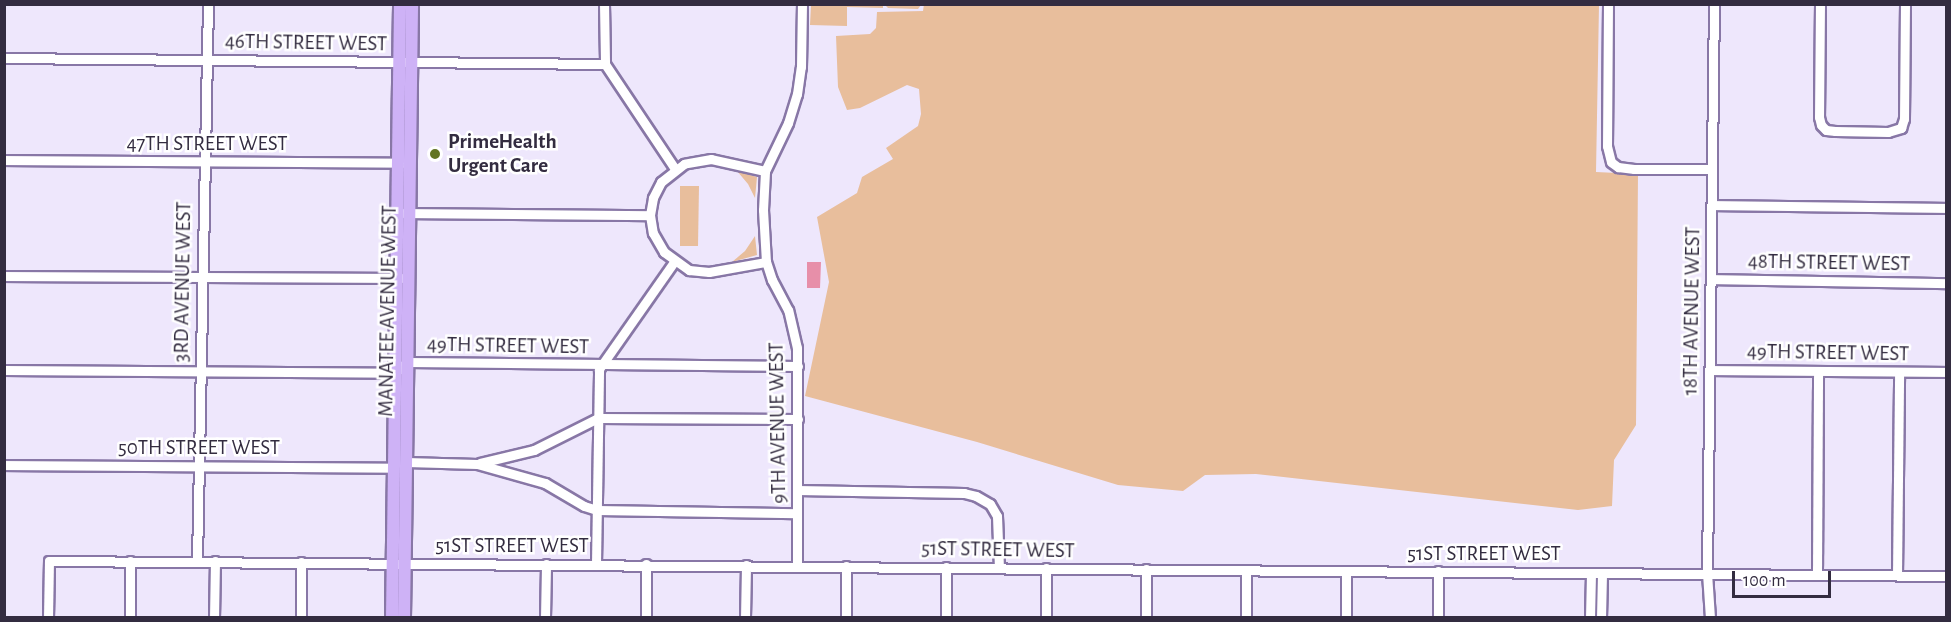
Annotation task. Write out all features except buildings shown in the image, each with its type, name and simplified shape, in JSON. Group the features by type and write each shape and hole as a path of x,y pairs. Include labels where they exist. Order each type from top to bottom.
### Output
{"main road":[{"name":"MANATEE AVENUE WEST","path":"400,4 405,63 404,163 402,278 394,372 393,468 404,618"},
{"name":"MANATEE AVENUE WEST","path":"405,63 412,4"},
{"name":"MANATEE AVENUE WEST","path":"392,618 399,563 406,462 407,362 402,278"}],"street":[{"name":"3RD AVENUE WEST","path":"197,561 208,4"},
{"path":"604,4 605,64 675,169"},
{"name":"9TH AVENUE WEST","path":"797,566 798,366 796,338 788,310 772,280 764,248 765,171 795,104 801,67 802,4"},
{"path":"1608,4 1608,157 1614,165 1634,169 1712,169"},
{"name":"18TH AVENUE WEST","path":"1710,618 1707,573 1714,4"},
{"path":"1820,4 1819,117 1823,128 1835,131 1899,130 1903,126 1905,118 1905,4"},
{"name":"46TH STREET WEST","path":"5,58 605,64"},
{"path":"765,171 711,159 693,160 675,169 656,190 650,215 657,243 674,262 689,270 709,272 766,262"},
{"name":"47TH STREET WEST","path":"4,160 404,163"},
{"path":"1712,205 1947,208"},
{"path":"403,213 650,215"},
{"path":"596,564 601,365 674,262"},
{"path":"4,276 402,278"},
{"name":"48TH STREET WEST","path":"1711,279 1947,283"},
{"name":"49TH STREET WEST","path":"394,372 407,362 798,366"},
{"path":"4,370 394,372"},
{"name":"49TH STREET WEST","path":"1710,370 1947,372"},
{"path":"1817,574 1818,371"},
{"path":"1897,575 1899,372"},
{"path":"477,464 544,446 582,424 598,418 798,419"},
{"path":"515,474 516,455"},
{"path":"406,462 477,464 545,483 584,506 597,510 797,513"},
{"name":"50TH STREET WEST","path":"4,465 393,468"},
{"path":"797,490 964,493 976,496 990,504 997,516 999,568"},
{"name":"51ST STREET WEST","path":"48,618 49,561 1947,576"},
{"path":"130,561 130,618"},
{"path":"214,618 215,561"},
{"path":"301,562 301,618"},
{"path":"545,618 546,564"},
{"path":"646,564 646,618"},
{"path":"745,618 746,565"},
{"path":"846,566 846,618"},
{"path":"946,567 946,618"},
{"path":"1046,568 1046,618"},
{"path":"1146,569 1146,618"},
{"path":"1246,570 1246,618"},
{"path":"1346,571 1346,618"},
{"path":"1438,571 1438,618"},
{"path":"1590,618 1591,573"},
{"path":"1601,618 1602,573"}],"shaded area":[{"path":"883,4 883,8 847,7 847,26 810,25 811,5"},
{"path":"924,4 1599,5 1596,172 1638,174 1636,425 1614,460 1612,506 1578,510 1256,474 1205,475 1183,491 1118,485 977,442 805,396 829,282 817,217 857,193 862,177 893,159 886,148 918,126 921,114 919,89 907,85 860,108 847,110 838,87 836,36 870,34 876,28 877,12 923,11"},
{"path":"885,5 921,5 918,9 888,8"},
{"path":"737,171 757,177 755,198 748,184"},
{"path":"680,186 699,186 698,246 680,246"},
{"path":"755,236 757,255 732,262 745,251"},
{"path":"807,262 821,262 820,288 807,288"}],"place":[{"name":"PrimeHealth Urgent Care","path":"435,154"}]}
